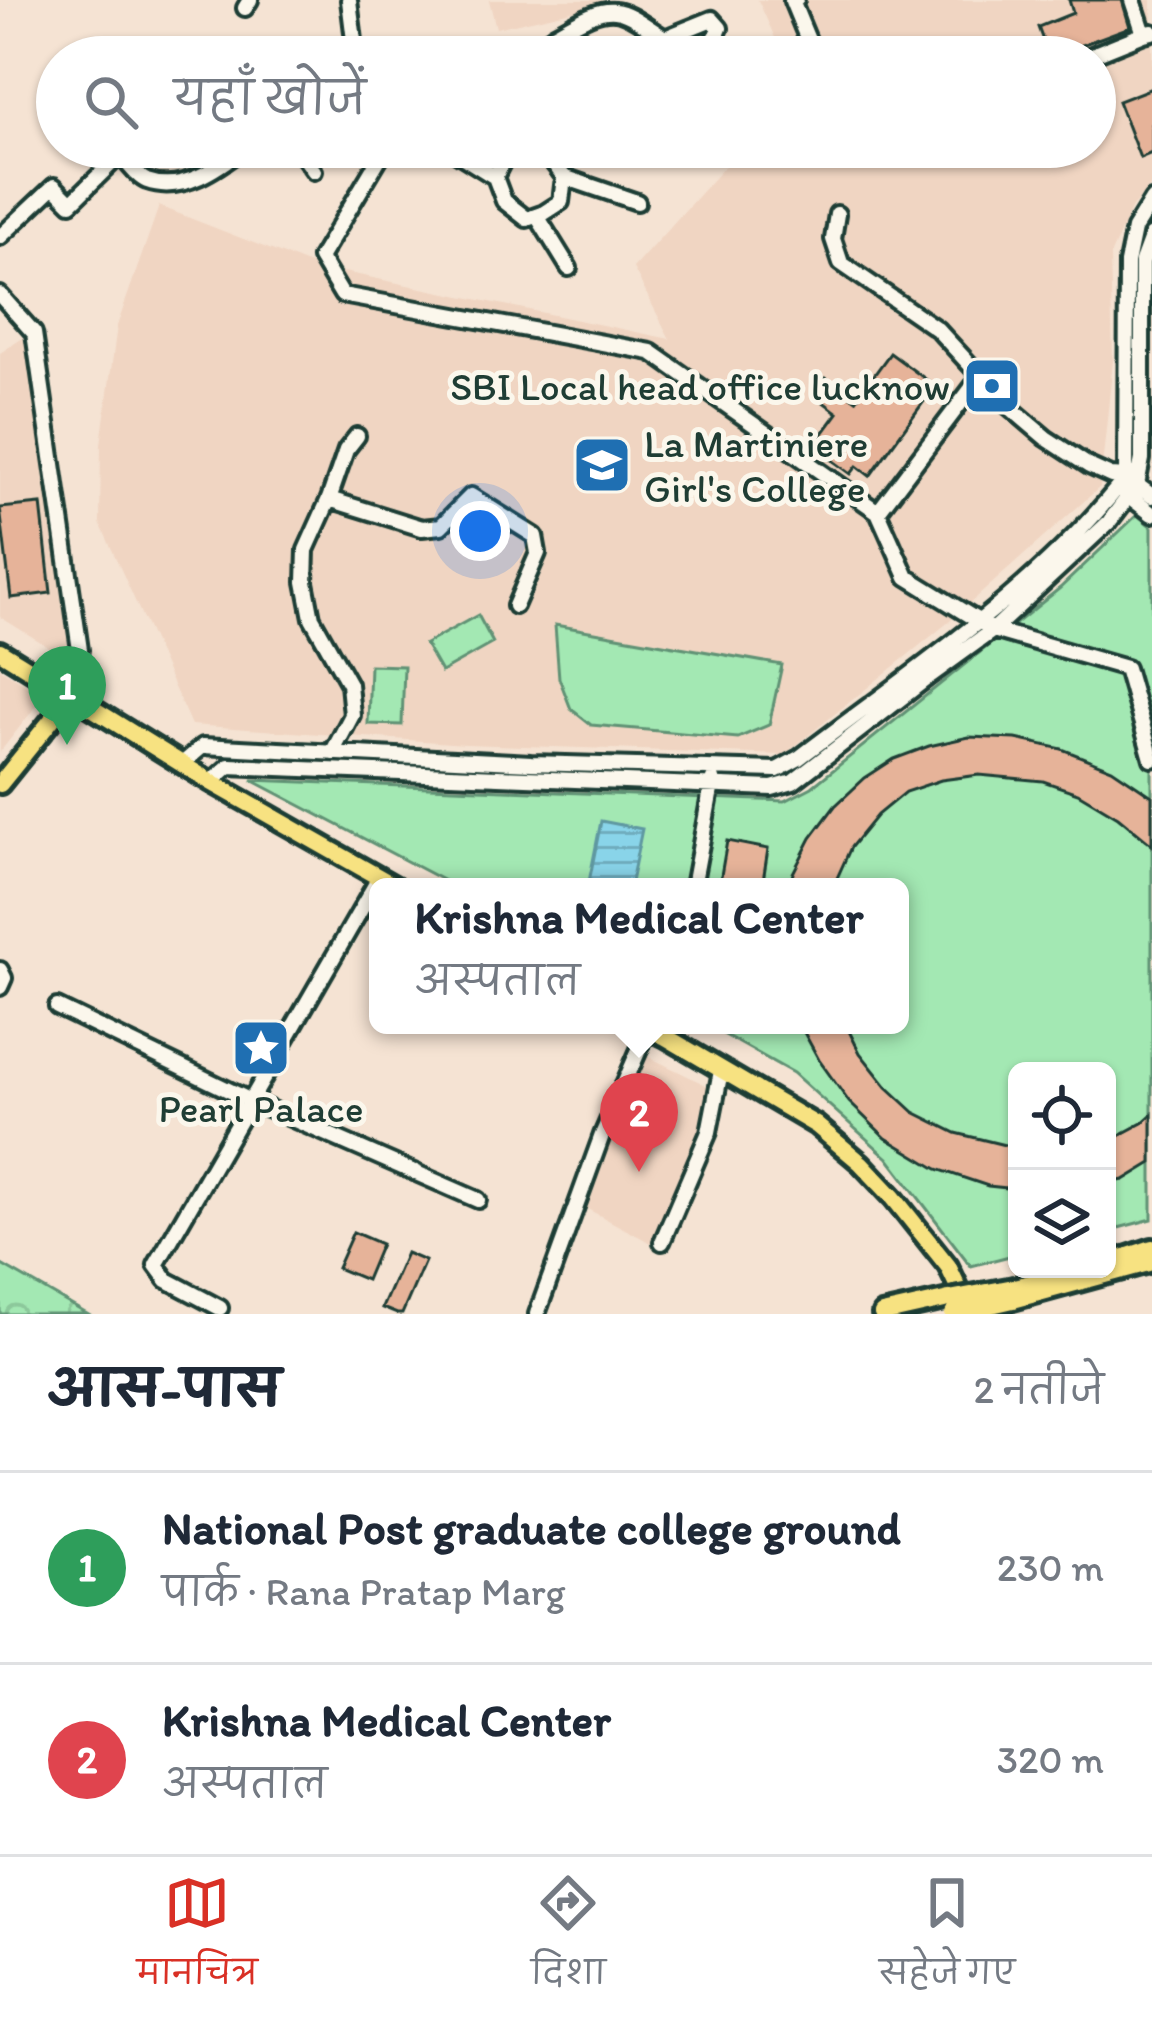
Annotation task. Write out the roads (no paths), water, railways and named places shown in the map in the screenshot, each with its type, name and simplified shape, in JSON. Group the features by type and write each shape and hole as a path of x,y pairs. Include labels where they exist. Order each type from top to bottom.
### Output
{"main road":[{"path":"0,651 211,782 381,878"},
{"path":"0,784 70,697"},
{"path":"671,1034 722,1071 816,1125 861,1163 949,1266 970,1314"},
{"path":"1116,1259 1152,1248"},
{"path":"882,1314 951,1309 1152,1262"},
{"path":"1014,1293 1060,1278"}],"street":[{"path":"349,0 353,36"},
{"path":"796,0 792,1 806,36"},
{"path":"1116,46 1148,33 1133,0"},
{"path":"553,36 602,11 620,10 638,17 661,36"},
{"path":"0,237 54,186 71,203 106,168"},
{"path":"132,168 143,181 167,184 218,168"},
{"path":"374,168 320,258 342,295 651,352 878,512 907,577 993,630 1126,668 1152,759"},
{"path":"481,168 495,177 504,201 527,219 561,202 564,177"},
{"path":"495,177 500,168"},
{"path":"557,168 564,177 637,202"},
{"path":"1152,200 1134,229 1127,263 1125,485 1152,514"},
{"path":"837,214 833,239 841,263 937,329 1046,438 1089,466 1152,496"},
{"path":"536,216 569,268"},
{"path":"211,782 229,766 772,788 793,782 993,630 1109,522 1142,459 1142,262 1152,235"},
{"path":"0,295 34,334 80,650"},
{"path":"878,512 980,377"},
{"path":"332,753 352,716 349,684 312,618 305,582 306,550 346,450 357,436"},
{"path":"182,764 203,746 777,770 978,622 1125,485"},
{"path":"329,499 422,528 441,526 471,496 535,536 538,553 515,606"},
{"path":"695,878 715,768"},
{"path":"220,1308 167,1280 156,1265 249,1100 369,912"},
{"path":"0,970 4,978 0,987"},
{"path":"57,1007 249,1100 478,1200"},
{"path":"537,1314 642,1034"},
{"path":"662,1242 710,1132 722,1071"}],"water":[{"path":"601,821 642,829 632,878 590,878"}],"place":[{"name":"SBI Local head office lucknow","path":"992,386"},
{"name":"La Martiniere Girl's College","path":"602,465"},
{"name":"National Post graduate college ground","path":"67,745"},
{"name":"Pearl Palace","path":"261,1048"},
{"name":"Krishna Medical Center","path":"639,1172"}]}
